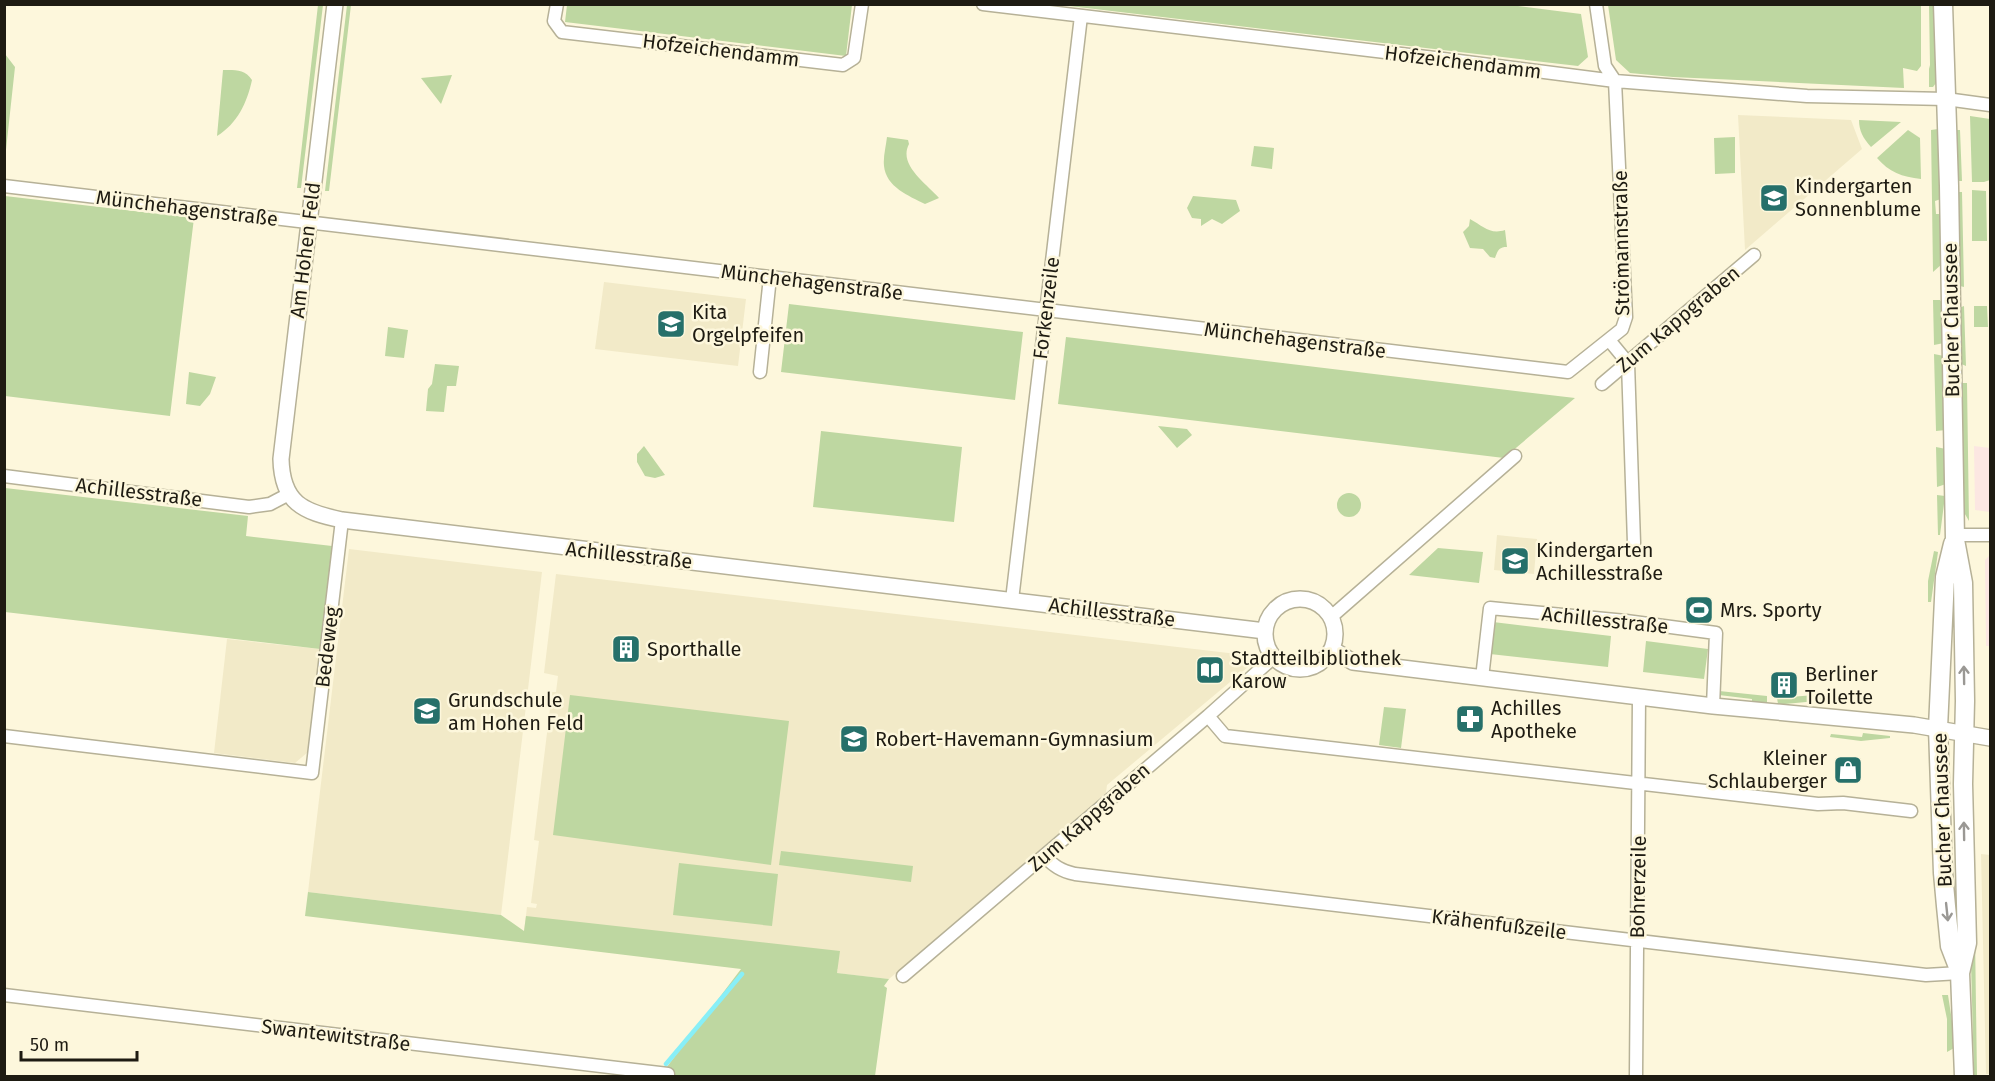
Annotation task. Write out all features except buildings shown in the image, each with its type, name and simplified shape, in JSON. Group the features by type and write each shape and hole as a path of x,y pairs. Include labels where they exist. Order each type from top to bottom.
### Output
{"main road":[{"name":"Bucher Chaussee","path":"1943,4 1955,537 1963,583 1966,943 1960,973 1964,1077"},
{"name":"Bucher Chaussee","path":"1955,537 1945,577 1938,728 1946,906 1950,946 1960,973"}],"street":[{"name":"Am Hohen Feld","path":"290,494 283,478 280,459 335,4"},
{"name":"Hofzeichendamm","path":"556,4 554,21 562,32 843,65 854,58 862,4"},
{"name":"Hofzeichendamm","path":"983,4 1443,58 1615,81 1807,96 1946,99 1990,105"},
{"name":"Strömannstraße","path":"1596,4 1605,66 1615,81 1626,317 1622,329 1609,340 1628,363"},
{"name":"Forkenzeile","path":"1012,600 1081,16"},
{"name":"Münchehagenstraße","path":"4,186 1568,372 1609,340"},
{"name":"Zum Kappgraben","path":"1602,384 1754,255"},
{"path":"760,372 770,277"},
{"path":"1628,363 1634,543"},
{"path":"1331,617 1515,456"},
{"name":"Achillesstraße","path":"4,476 249,507 270,504 290,494 295,503 314,514 342,520 1265,631"},
{"name":"Bedeweg","path":"4,736 312,773 342,520"},
{"path":"1955,537 1990,535"},
{"path":"1301,599 1313,601 1331,617 1335,628 1332,649 1326,658 1314,666 1299,669 1284,666 1274,657 1266,644 1265,631 1269,618 1278,607 1289,601 1301,599"},
{"name":"Achillesstraße","path":"1482,678 1490,608 1626,621 1716,633 1713,706"},
{"path":"1332,649 1353,662 1639,698 1938,728 1990,738"},
{"name":"Zum Kappgraben","path":"903,976 1274,657"},
{"name":"Bohrerzeile","path":"1636,1077 1639,698"},
{"path":"1208,716 1225,736 1818,804 1843,803 1911,811"},
{"name":"Krähenfußzeile","path":"1044,856 1053,866 1075,874 1926,975 1960,973"},
{"name":"Swantewitstraße","path":"4,995 668,1074"}],"shaded area":[{"name":"Kindergarten Sonnenblume","path":"1738,115 1851,120 1862,149 1745,250"},
{"name":"Kita Orgelpfeifen","path":"604,282 746,299 738,366 595,349"},
{"path":"1974,446 1990,448 1990,512 1975,510"},
{"name":"Kindergarten Achillesstraße","path":"1497,535 1537,539 1534,574 1494,570"},
{"name":"Grundschule am Hohen Feld","path":"349,549 542,572 501,915 308,892"},
{"path":"1989,556 1990,646 1986,646 1985,560"},
{"name":"Robert-Havemann-Gymnasium","path":"556,574 1237,654 1246,656 1254,662 1107,785 1106,793 889,979 836,973 838,969 524,931 527,907 536,908 537,904 531,903 539,841 534,840 552,692 556,692 558,676 544,673"},
{"path":"227,639 320,649 308,752 295,763 214,753"},
{"path":"1981,854 1990,855 1990,1074 1986,1074"}],"green space":[{"path":"1502,4 1581,14 1588,57 1578,66 1061,5"},
{"path":"318,5 323,5 301,188 297,188"},
{"path":"347,5 351,5 329,191 325,191"},
{"path":"567,5 852,5 846,56 565,22"},
{"path":"1608,5 1921,5 1921,66 1917,71 1903,68 1904,88 1630,73 1616,60"},
{"path":"1929,5 1935,5 1938,75 1933,87 1929,87"},
{"path":"4,54 15,67 5,159"},
{"path":"223,70 243,72 252,80 247,97 236,119 217,136"},
{"path":"452,75 441,104 421,78"},
{"path":"1970,116 1990,119 1990,180 1984,182 1972,182"},
{"path":"1859,120 1901,122 1871,147 1862,134"},
{"path":"1938,129 1941,199 1935,201 1936,214 1941,214 1942,264 1933,272 1931,130"},
{"path":"1908,130 1920,138 1921,179 1896,173 1877,158"},
{"path":"1955,130 1960,130 1962,181 1956,181"},
{"path":"887,137 908,140 907,159 910,166 939,198 925,204 906,194 889,180 884,166"},
{"path":"1735,137 1735,173 1715,174 1714,138"},
{"path":"1254,146 1274,148 1272,169 1251,166"},
{"path":"1972,190 1986,191 1987,241 1972,241"},
{"path":"1956,192 1962,192 1964,287 1960,286 1958,281"},
{"path":"5,196 194,218 170,416 5,396"},
{"path":"1193,196 1236,200 1240,211 1222,224 1212,219 1201,226 1201,219 1192,218 1187,208"},
{"path":"1470,219 1491,231 1505,230 1507,247 1499,249 1495,258 1490,257 1483,249 1470,248 1463,232 1469,226"},
{"path":"1933,300 1940,300 1943,304 1944,343 1934,345"},
{"path":"789,304 1023,332 1015,400 781,372"},
{"path":"1964,306 1966,366 1959,363 1959,308"},
{"path":"1974,306 1987,306 1988,327 1974,327"},
{"path":"388,327 408,330 404,358 385,356"},
{"path":"1066,337 1575,398 1504,458 1058,404"},
{"path":"1934,354 1944,356 1946,430 1936,431"},
{"path":"435,364 459,366 456,386 447,386 444,412 426,411 428,389 432,384"},
{"path":"189,372 216,377 210,394 200,406 186,404"},
{"path":"1960,383 1967,383 1969,521 1962,509"},
{"path":"1158,426 1187,429 1192,435 1177,448"},
{"path":"821,431 962,447 954,522 813,507"},
{"path":"644,446 665,475 655,478 645,476 637,462 637,454"},
{"path":"1936,447 1946,449 1946,484 1937,487"},
{"path":"5,488 248,516 246,536 332,546 320,649 5,612"},
{"path":"1349,493 1354,494 1360,500 1360,510 1354,516 1349,517 1344,516 1338,510 1337,505 1338,500 1344,494"},
{"path":"1937,495 1945,496 1940,535 1938,535"},
{"path":"1438,548 1483,552 1479,583 1409,575"},
{"path":"1934,551 1938,552 1931,602 1928,602 1928,581"},
{"path":"1493,622 1611,636 1608,667 1490,654"},
{"path":"1646,641 1708,649 1704,679 1643,672"},
{"path":"1719,691 1767,696 1767,705 1752,704 1752,699 1719,695"},
{"path":"1827,694 1827,700 1785,704 1778,704 1777,698"},
{"path":"570,695 789,721 771,865 553,835"},
{"path":"1384,707 1406,709 1401,748 1379,745"},
{"path":"1863,733 1890,736 1890,738 1861,741 1830,737 1831,734 1862,737"},
{"path":"781,851 913,866 911,882 779,865"},
{"path":"679,863 778,874 772,926 673,915"},
{"path":"308,892 501,915 524,931 526,916 840,951 837,973 889,979 884,986 887,988 875,1076 660,1076 741,969 305,916"},
{"path":"1975,936 1977,1076 1974,1076 1971,963"},
{"path":"1942,995 1948,995 1956,1047 1947,1052 1947,1019"}],"waterway":[{"path":"666,1064 742,974"}],"place":[{"name":"Kindergarten Sonnenblume","path":"1774,198"},
{"name":"Kita Orgelpfeifen","path":"671,324"},
{"name":"Kindergarten Achillesstraße","path":"1515,561"},
{"name":"Mrs. Sporty","path":"1699,610"},
{"name":"Sporthalle","path":"626,649"},
{"name":"Stadtteilbibliothek Karow","path":"1210,670"},
{"name":"Berliner Toilette","path":"1784,685"},
{"name":"Grundschule am Hohen Feld","path":"427,711"},
{"name":"Achilles Apotheke","path":"1470,719"},
{"name":"Robert-Havemann-Gymnasium","path":"854,739"},
{"name":"Kleiner Schlauberger","path":"1848,770"}]}
